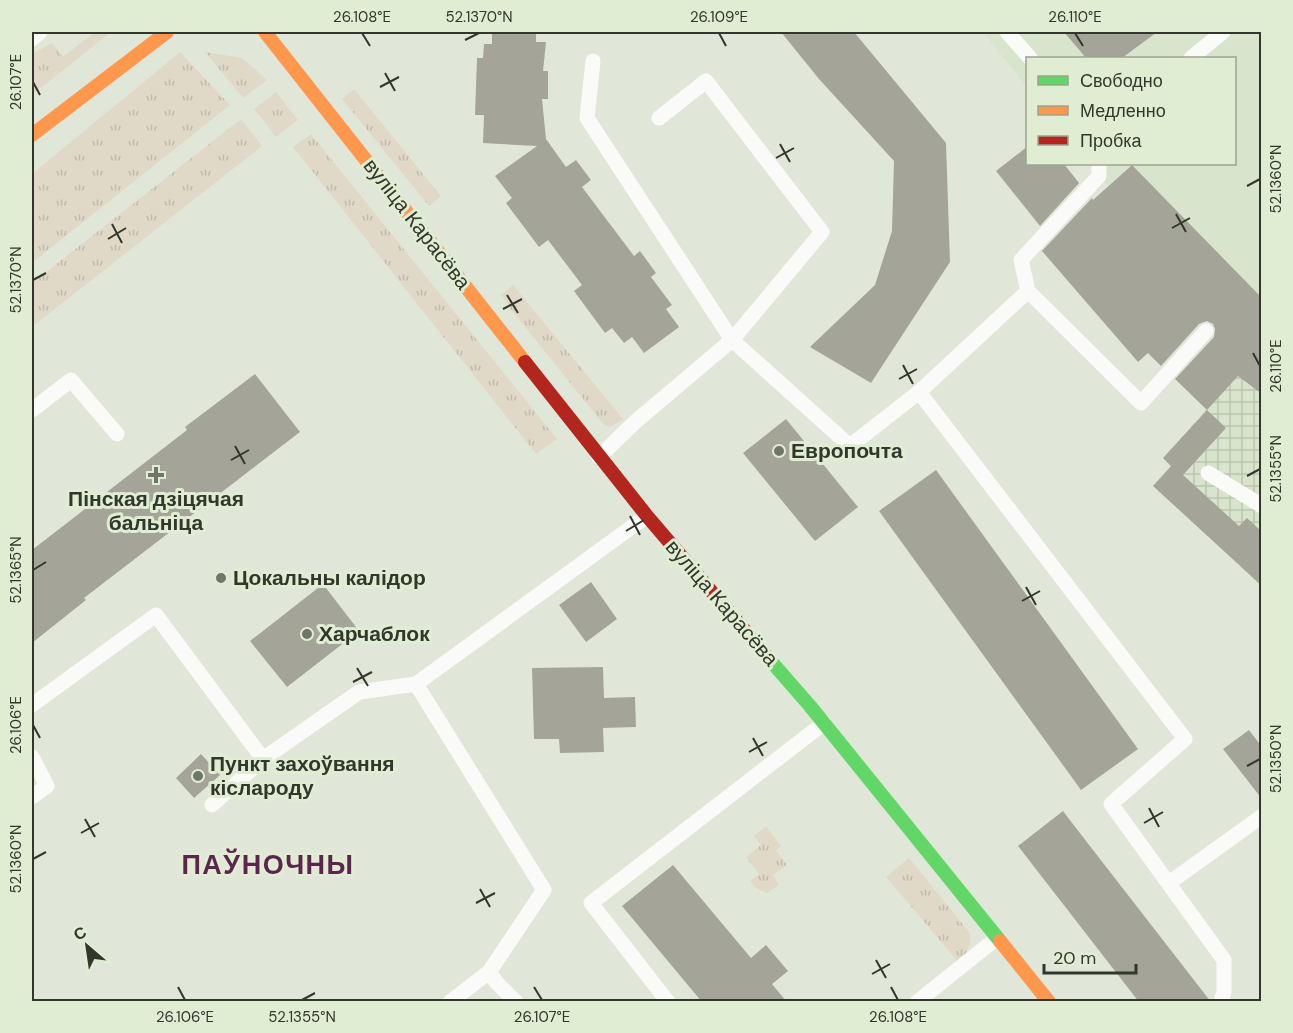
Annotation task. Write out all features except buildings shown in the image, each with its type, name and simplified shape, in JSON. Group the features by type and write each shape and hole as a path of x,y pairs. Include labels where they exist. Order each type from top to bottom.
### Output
{"street":[{"path":"34,128 167,32"},
{"name":"вуліца Карасёва","path":"265,32 598,457 824,723 1049,1002"}],"lane":[{"path":"32,39 40,32"},
{"path":"1007,32 1029,57"},
{"path":"1192,57 1223,32"},
{"path":"593,61 587,117 732,340 850,446 920,392 1028,291"},
{"path":"598,457 635,422 732,340 822,232 706,81 659,118"},
{"path":"1099,165 1099,176 1021,260 1028,291 1141,403 1206,331"},
{"path":"32,410 71,380 117,434"},
{"path":"920,392 1185,739 1111,804 1224,960 1224,992 1221,1002"},
{"path":"1208,473 1262,506"},
{"path":"212,806 263,759 359,692 416,684 647,516"},
{"path":"32,705 156,615 263,759"},
{"path":"416,684 544,890 489,972 450,1002"},
{"path":"668,1002 591,903 824,723"},
{"path":"32,757 47,786 32,797"},
{"path":"1169,883 1262,816"},
{"path":"918,1002 997,938"},
{"path":"489,972 516,1002"}],"shaded area":[{"path":"983,32 1261,32 1261,298 1132,165 1236,165 1236,57 1026,57 1026,86"},
{"path":"1091,165 1132,165 1108,186"},
{"path":"1261,348 1261,586 1220,547 1171,466 1163,458"}],"green space":[{"path":"95,32 111,32 32,93 32,54 52,43 63,57"},
{"path":"180,52 230,105 32,263 32,174"},
{"path":"205,52 242,58 267,80 243,98"},
{"path":"354,89 441,196 429,206 342,99"},
{"path":"276,92 298,120 276,137 254,109"},
{"path":"241,119 262,146 32,327 32,283"},
{"path":"311,134 557,439 536,454 293,147"},
{"path":"513,285 623,419 610,427 604,425 501,295"},
{"path":"766,826 781,846 776,850 787,865 773,875 779,885 767,893 757,889 750,881 759,874 746,857 761,845 754,836"},
{"path":"909,858 970,933 968,949 958,962 886,877"}],"traffic: fast":[{"path":"769,659 810,706 1000,941"}],"traffic: slow":[{"path":"32,135 167,32"},
{"path":"265,32 525,362"},
{"path":"1000,941 1049,1002"}],"traffic: jam":[{"path":"525,362 647,516 769,659"}],"place":[{"name":"Европочта","path":"779,451"},
{"name":"Пінская дзіцячая бальніца","path":"156,475"},
{"name":"Цокальны калідор","path":"221,578"},
{"name":"Харчаблок","path":"307,634"},
{"name":"Пункт захоўвання кіслароду","path":"198,776"}],"district":[{"name":"ПАЎНОЧНЫ","path":"268,864"}]}
